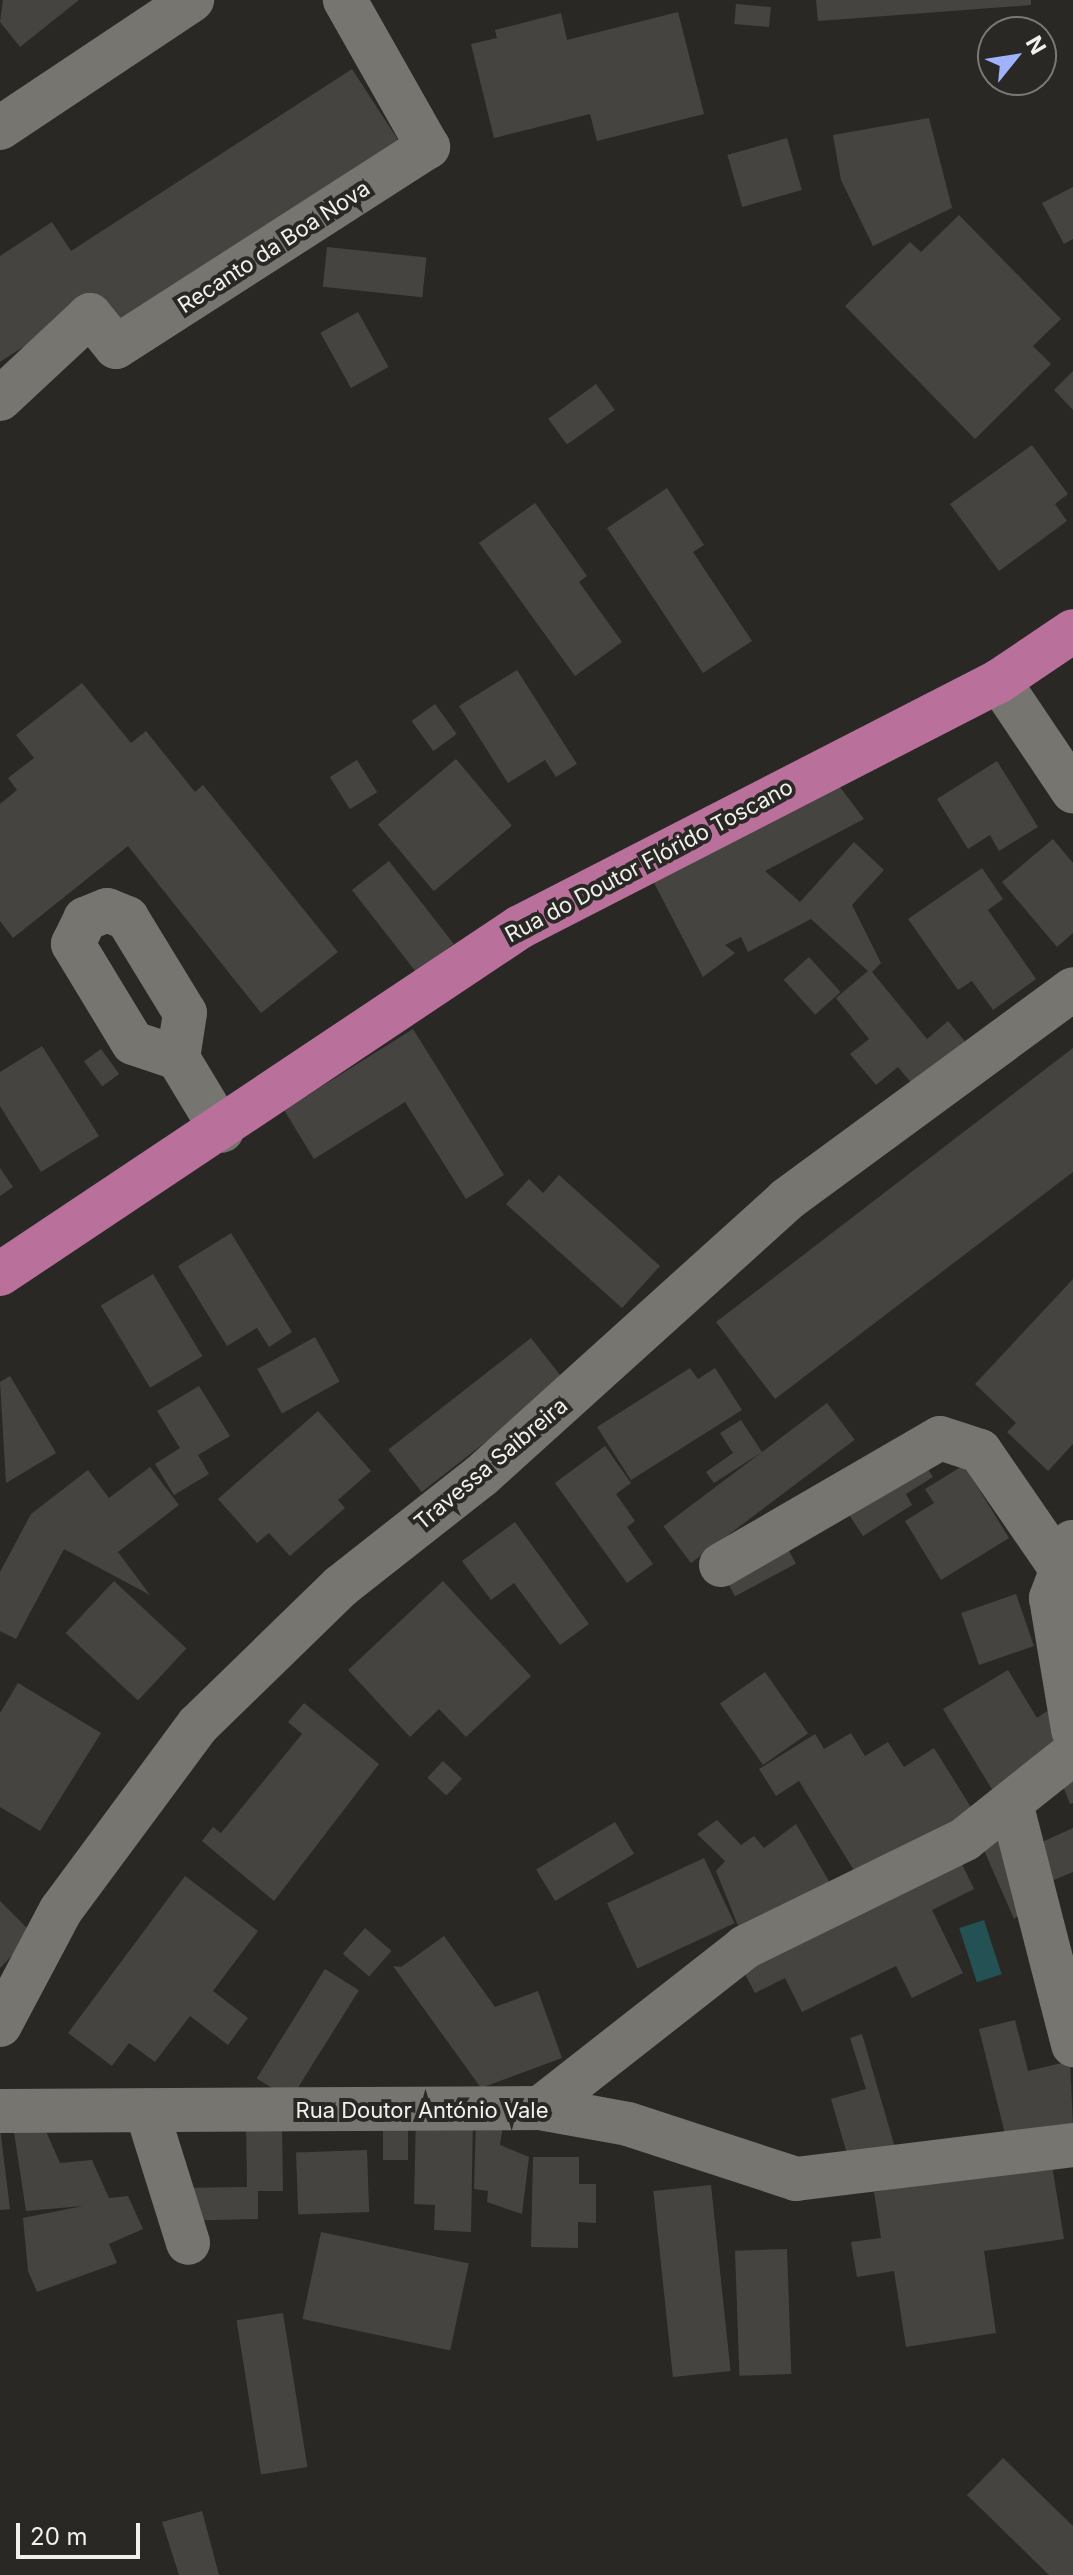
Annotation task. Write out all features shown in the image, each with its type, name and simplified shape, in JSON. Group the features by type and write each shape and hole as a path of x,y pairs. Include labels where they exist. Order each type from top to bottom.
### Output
{"main road":[{"name":"Rua do Doutor Flórido Toscano","path":"0,1274 222,1131 520,927 999,681 1073,631"}],"street":[{"path":"0,128 192,0"},
{"name":"Recanto da Boa Nova","path":"0,399 90,315 116,347 428,147 345,0"},
{"path":"999,681 1073,791"},
{"name":"Travessa Saibreira","path":"0,2025 61,1910 198,1725 319,1608 573,1396 786,1200 1073,989"},
{"path":"178,1058 222,1131"},
{"path":"721,1565 940,1438 980,1451 1067,1553 1051,1598 1073,1730"},
{"path":"540,2108 745,1947 866,1893 965,1839 1073,1753"},
{"path":"1011,1803 1073,2045"},
{"name":"Rua Doutor António Vale","path":"0,2111 148,2115 540,2108 628,2124 796,2179 1073,2145"},
{"path":"148,2115 188,2243"}],"water":[{"path":"984,1920 1002,1974 977,1982 959,1928"}],"building":[{"path":"3,0 79,0 20,47 0,22"},
{"path":"816,0 1031,0 1031,5 818,21"},
{"path":"736,4 771,7 769,27 734,24"},
{"path":"678,12 704,114 597,141 590,114 494,138 471,44 497,38 495,30 561,13 567,40"},
{"path":"352,69 400,143 120,325 101,296 0,362 0,256 52,222 71,251"},
{"path":"929,118 952,208 873,246 841,180 833,135"},
{"path":"787,138 802,190 742,207 727,155"},
{"path":"1073,187 1073,239 1064,244 1042,203"},
{"path":"959,215 1061,319 1033,346 1051,364 975,439 845,306 910,242 921,252"},
{"path":"327,247 426,257 422,297 323,287"},
{"path":"358,312 389,367 351,388 320,333"},
{"path":"1073,371 1073,410 1054,390"},
{"path":"596,384 615,410 567,445 548,419"},
{"path":"1032,445 1068,494 1055,504 1067,521 999,571 950,504"},
{"path":"667,488 704,545 693,552 752,641 703,673 607,528"},
{"path":"535,503 587,576 579,582 622,642 575,676 479,543"},
{"path":"517,670 577,764 556,777 545,760 508,783 459,706"},
{"path":"82,683 131,743 146,731 195,792 203,785 338,952 261,1013 128,846 13,938 0,921 0,804 17,790 8,778 34,758 16,735"},
{"path":"435,704 457,734 433,751 412,721"},
{"path":"456,759 512,826 434,891 378,825"},
{"path":"357,760 377,792 350,809 330,777"},
{"path":"997,761 1038,827 999,851 990,835 968,849 937,799"},
{"path":"837,783 864,819 765,871 800,902 854,842 884,870 852,905 881,963 872,972 927,1039 948,1021 972,1050 928,1103 898,1067 876,1085 850,1054 869,1039 836,998 868,971 811,919 748,952 741,937 725,945 735,953 703,977 652,879"},
{"path":"1053,839 1073,863 1073,933 1057,947 1002,882"},
{"path":"389,861 454,944 417,973 352,890"},
{"path":"982,868 1003,899 988,910 1036,979 993,1010 972,981 958,990 908,919"},
{"path":"809,957 840,992 815,1015 784,980"},
{"path":"413,1029 504,1175 466,1199 405,1102 314,1159 284,1110"},
{"path":"42,1046 99,1136 41,1172 0,1106 0,1072"},
{"path":"1073,1048 1073,1172 775,1399 716,1322"},
{"path":"101,1049 119,1074 102,1086 84,1061"},
{"path":"0,1168 13,1187 0,1196"},
{"path":"559,1175 660,1266 622,1308 506,1204 529,1179 543,1193"},
{"path":"231,1233 292,1332 269,1347 257,1328 227,1346 178,1266"},
{"path":"153,1274 202,1356 150,1388 101,1305"},
{"path":"1073,1279 1073,1444 1048,1471 1007,1432 1016,1423 975,1384"},
{"path":"315,1337 340,1382 282,1414 257,1369"},
{"path":"531,1338 564,1381 422,1492 388,1449"},
{"path":"690,1368 698,1379 715,1368 742,1410 631,1480 597,1427"},
{"path":"10,1376 56,1453 6,1483 0,1382"},
{"path":"199,1386 230,1436 198,1455 209,1474 174,1495 155,1464 180,1448 157,1411"},
{"path":"827,1403 855,1440 691,1563 663,1526"},
{"path":"318,1411 371,1471 338,1500 345,1508 290,1556 269,1533 257,1543 218,1499"},
{"path":"741,1420 762,1452 714,1483 706,1472 733,1453 720,1433"},
{"path":"605,1446 631,1483 616,1494 635,1521 627,1527 653,1564 627,1583 555,1483"},
{"path":"921,1458 933,1477 906,1494 912,1505 863,1536 844,1507"},
{"path":"964,1465 1009,1538 941,1580 905,1521 934,1503 925,1489"},
{"path":"150,1467 179,1505 118,1552 150,1595 64,1549 16,1639 0,1631 0,1572 31,1514 88,1470 109,1498"},
{"path":"515,1522 589,1624 560,1645 514,1583 491,1600 462,1561"},
{"path":"787,1547 796,1564 735,1596 726,1579"},
{"path":"114,1581 186,1649 138,1700 66,1633"},
{"path":"443,1581 531,1676 466,1737 439,1709 410,1737 348,1670"},
{"path":"1016,1594 1034,1646 979,1665 961,1613"},
{"path":"1008,1670 1037,1718 1047,1711 1068,1746 993,1791 943,1709"},
{"path":"765,1672 808,1733 763,1765 720,1704"},
{"path":"18,1683 101,1733 40,1831 0,1807 0,1713"},
{"path":"304,1703 379,1764 274,1901 202,1841 213,1827 221,1833 302,1734 288,1722"},
{"path":"851,1733 865,1756 888,1742 904,1767 934,1748 972,1809 858,1877 799,1781 776,1796 759,1769 815,1734 824,1749"},
{"path":"443,1761 462,1779 446,1796 427,1778"},
{"path":"1073,1770 1073,1803 1070,1804 1059,1775"},
{"path":"1008,1819 1031,1906 1014,1919 980,1841"},
{"path":"717,1820 741,1845 754,1836 764,1848 796,1824 830,1883 743,1938 716,1871 725,1861 697,1834"},
{"path":"615,1822 634,1854 555,1901 536,1869"},
{"path":"1073,1828 1073,1872 1047,1883 1031,1847"},
{"path":"956,1852 974,1889 932,1910 963,1973 912,1998 896,1966 802,2012 785,1978 755,1993 738,1961"},
{"path":"704,1858 734,1923 637,1968 607,1903"},
{"path":"185,1876 258,1931 213,1991 248,2018 228,2045 190,2016 155,2062 129,2043 112,2066 68,2033"},
{"path":"0,1901 33,1934 0,1968"},
{"path":"365,1928 391,1951 369,1977 343,1954"},
{"path":"444,1936 495,2007 538,1991 562,2058 481,2088 393,1966 401,1967"},
{"path":"325,1969 359,1990 291,2100 257,2078"},
{"path":"1015,2020 1028,2071 1070,2061 1073,2126 1007,2142 979,2029"},
{"path":"862,2034 896,2151 850,2164 831,2099 866,2089 850,2038"},
{"path":"416,2115 473,2116 471,2232 434,2230 435,2205 414,2204"},
{"path":"383,2118 408,2118 408,2160 383,2160"},
{"path":"476,2119 504,2119 500,2145 529,2157 522,2214 487,2202 488,2191 474,2189"},
{"path":"282,2123 283,2191 258,2191 258,2219 174,2221 174,2188 247,2187 246,2124"},
{"path":"0,2128 10,2209 0,2210"},
{"path":"45,2129 60,2163 92,2160 109,2198 128,2196 143,2229 109,2244 117,2263 37,2292 28,2271 23,2218 83,2206 26,2211 14,2132"},
{"path":"367,2150 369,2212 298,2214 296,2152"},
{"path":"533,2157 579,2157 579,2184 596,2184 596,2223 578,2222 578,2248 531,2247"},
{"path":"1052,2165 1064,2239 984,2251 996,2333 906,2347 894,2271 857,2277 851,2242 881,2238 874,2192"},
{"path":"711,2185 731,2371 673,2377 653,2191"},
{"path":"321,2232 469,2263 450,2350 302,2319"},
{"path":"787,2249 791,2374 739,2376 735,2251"},
{"path":"283,2313 307,2467 261,2474 237,2320"},
{"path":"1003,2458 1073,2526 1073,2575 1049,2575 967,2495"},
{"path":"202,2511 219,2575 179,2575 162,2522"}]}
